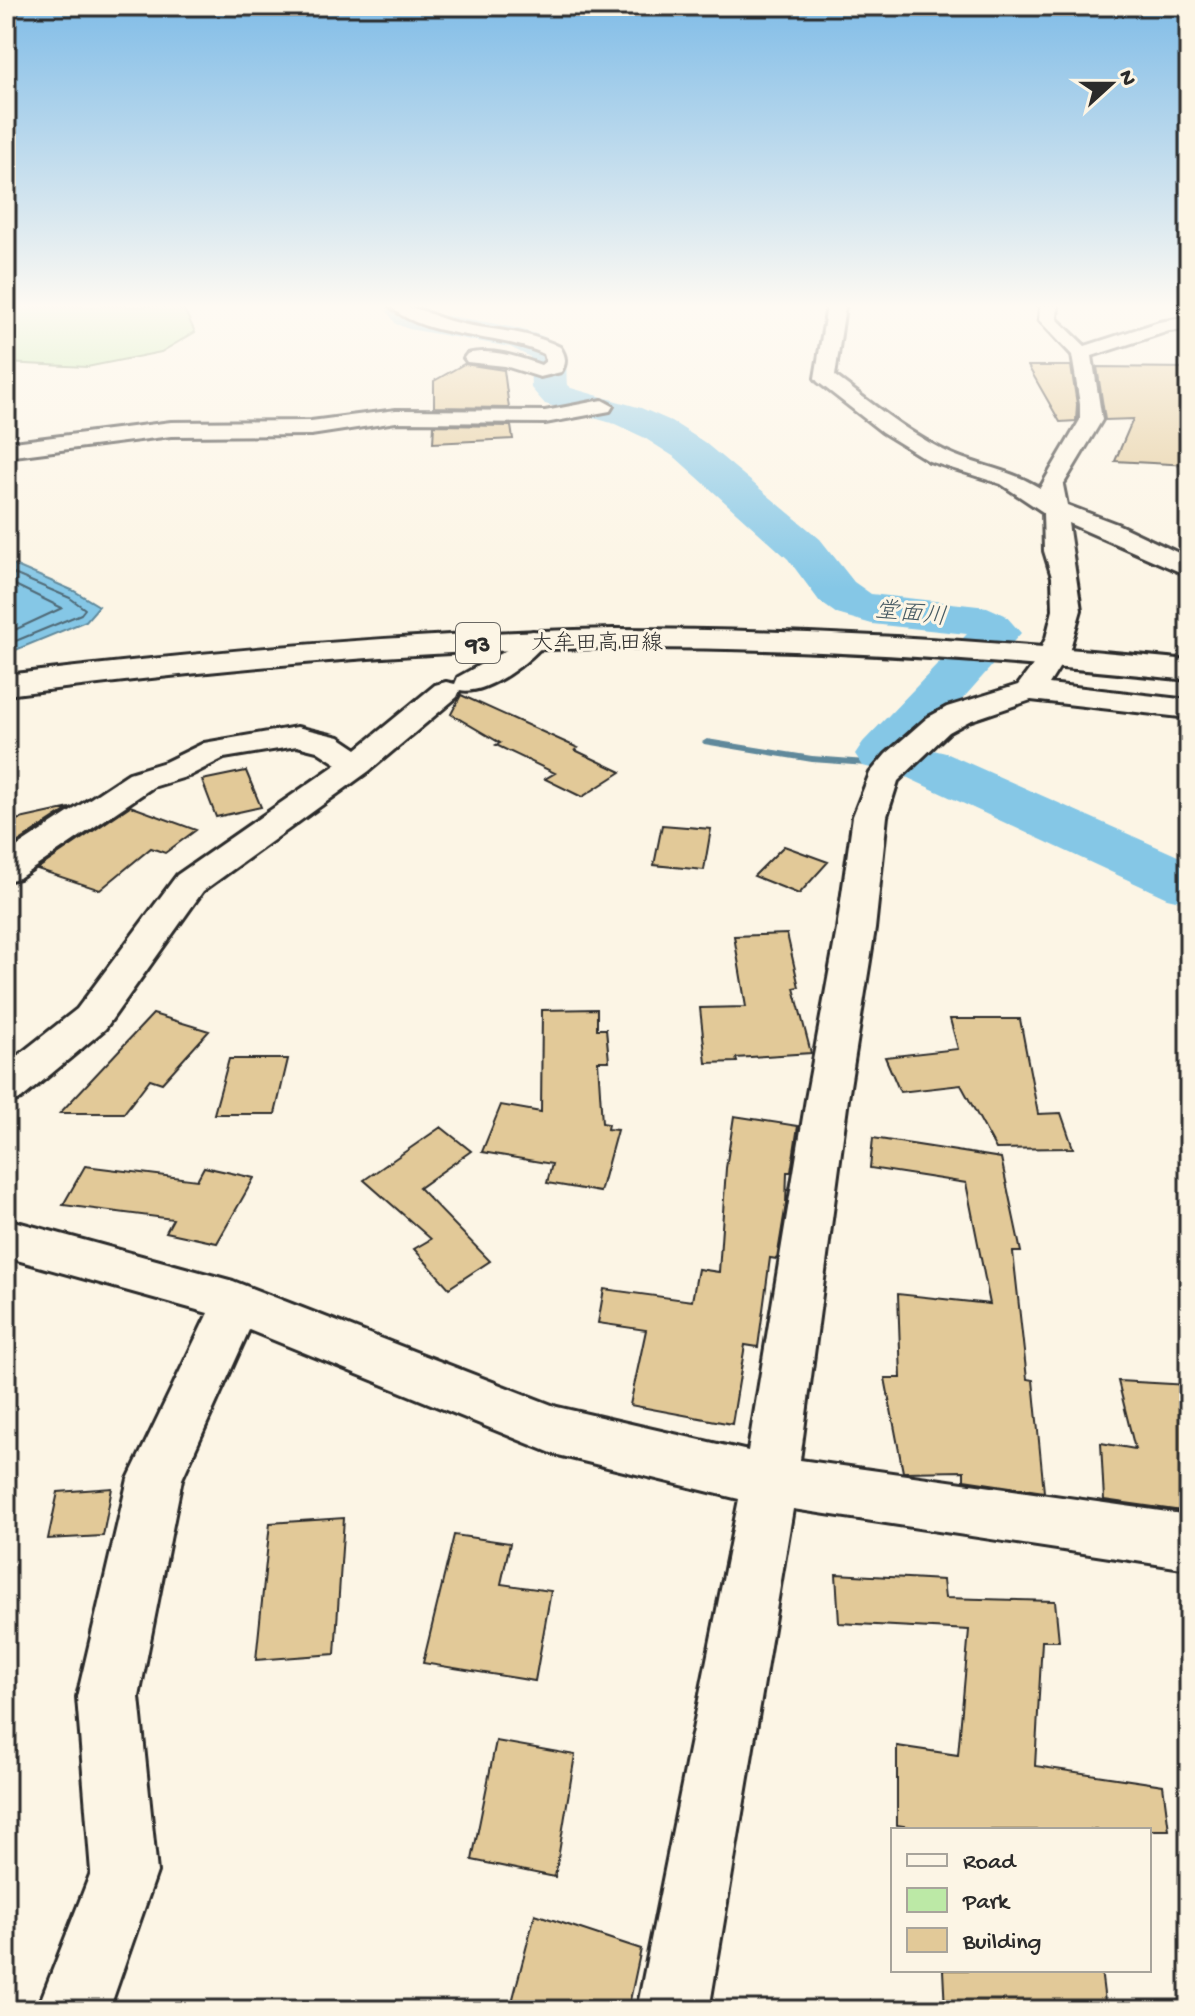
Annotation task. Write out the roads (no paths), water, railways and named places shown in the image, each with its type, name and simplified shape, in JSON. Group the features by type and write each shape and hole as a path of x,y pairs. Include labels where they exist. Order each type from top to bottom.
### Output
{"main road":[{"name":"大牟田高田線","path":"6,685 356,649 533,640 752,641 953,649 1189,670"}],"street":[{"path":"854,400 937,456 1009,479 1057,510 1108,529 1189,568"},
{"path":"1029,691 1055,657 1067,614 1065,578 1056,550 1057,510 1051,485 1091,420 1090,400"},
{"path":"6,450 171,429 311,428 396,416 545,417 602,406"},
{"path":"6,1088 91,1019 190,883 358,764 458,687 524,652 533,640"},
{"path":"673,2010 770,1481 827,1099 856,929 870,816 882,780 904,755 938,725 958,714 1029,691 1189,709"},
{"path":"6,870 141,780 177,769 215,750 297,736 328,744 358,764"},
{"path":"6,1238 216,1295 554,1430 770,1481 1189,1542"},
{"path":"73,2010 124,1872 108,1697 155,1479 236,1305"}],"water":[{"path":"14,565 74,591 99,606 86,621 6,654 6,567"}],"waterway":[{"name":"堂面川","path":"572,400 628,416 657,429 690,450 804,549 837,592 854,604 872,610 970,617 988,625 996,633 883,754 926,765 1189,884"},
{"path":"707,742 812,759 867,763 883,754"}]}
